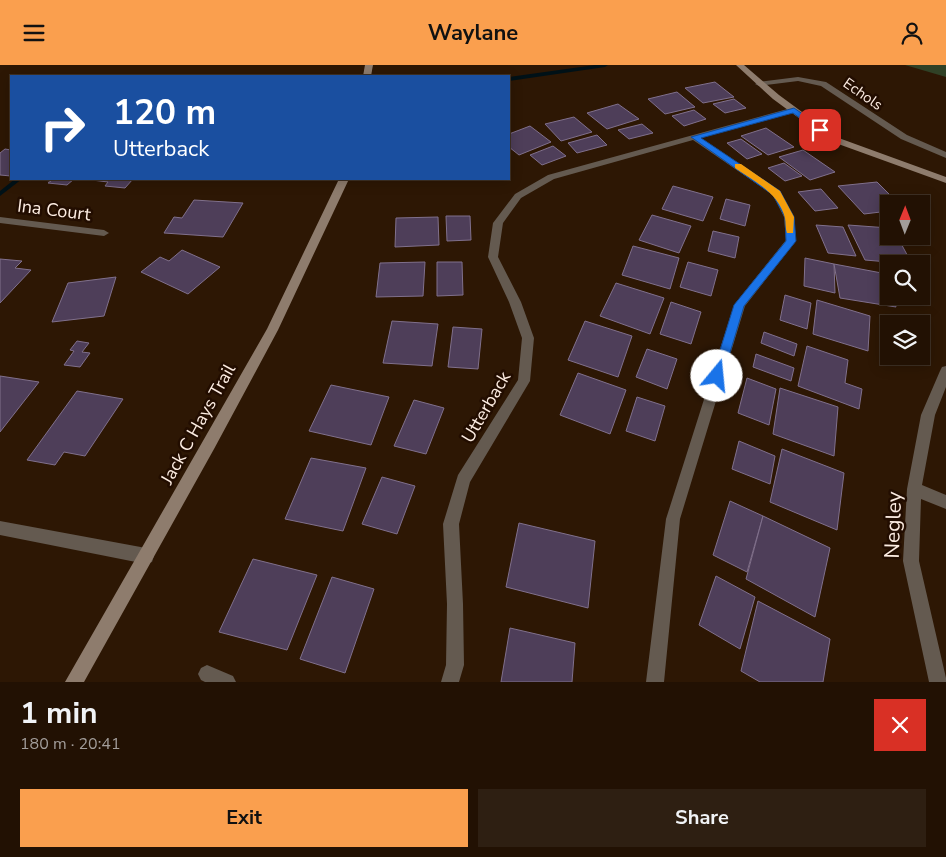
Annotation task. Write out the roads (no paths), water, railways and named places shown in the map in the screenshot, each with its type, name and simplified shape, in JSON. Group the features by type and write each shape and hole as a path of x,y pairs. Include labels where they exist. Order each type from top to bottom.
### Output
{"main road":[{"path":"740,65 759,84 833,139 946,180"},
{"name":"Jack C Hays Trail","path":"74,682 272,330 344,180"}],"street":[{"name":"Echols","path":"759,84 798,79 823,84 904,137 946,155"},
{"name":"Utterback","path":"450,682 455,665 455,604 451,524 463,480 524,381 528,338 515,302 493,257 498,223 518,196 551,177 794,110"},
{"path":"655,682 673,519 740,305 791,241 789,217 777,193 695,137"},
{"name":"Ina Court","path":"0,220 104,233"},
{"name":"Negley","path":"938,682 911,561 914,489 928,415 946,371"},
{"path":"914,489 946,502"},
{"path":"0,528 146,556"},
{"path":"207,674 227,682"}],"waterway":[{"path":"510,79 605,65"},
{"path":"0,194 18,180"}]}
